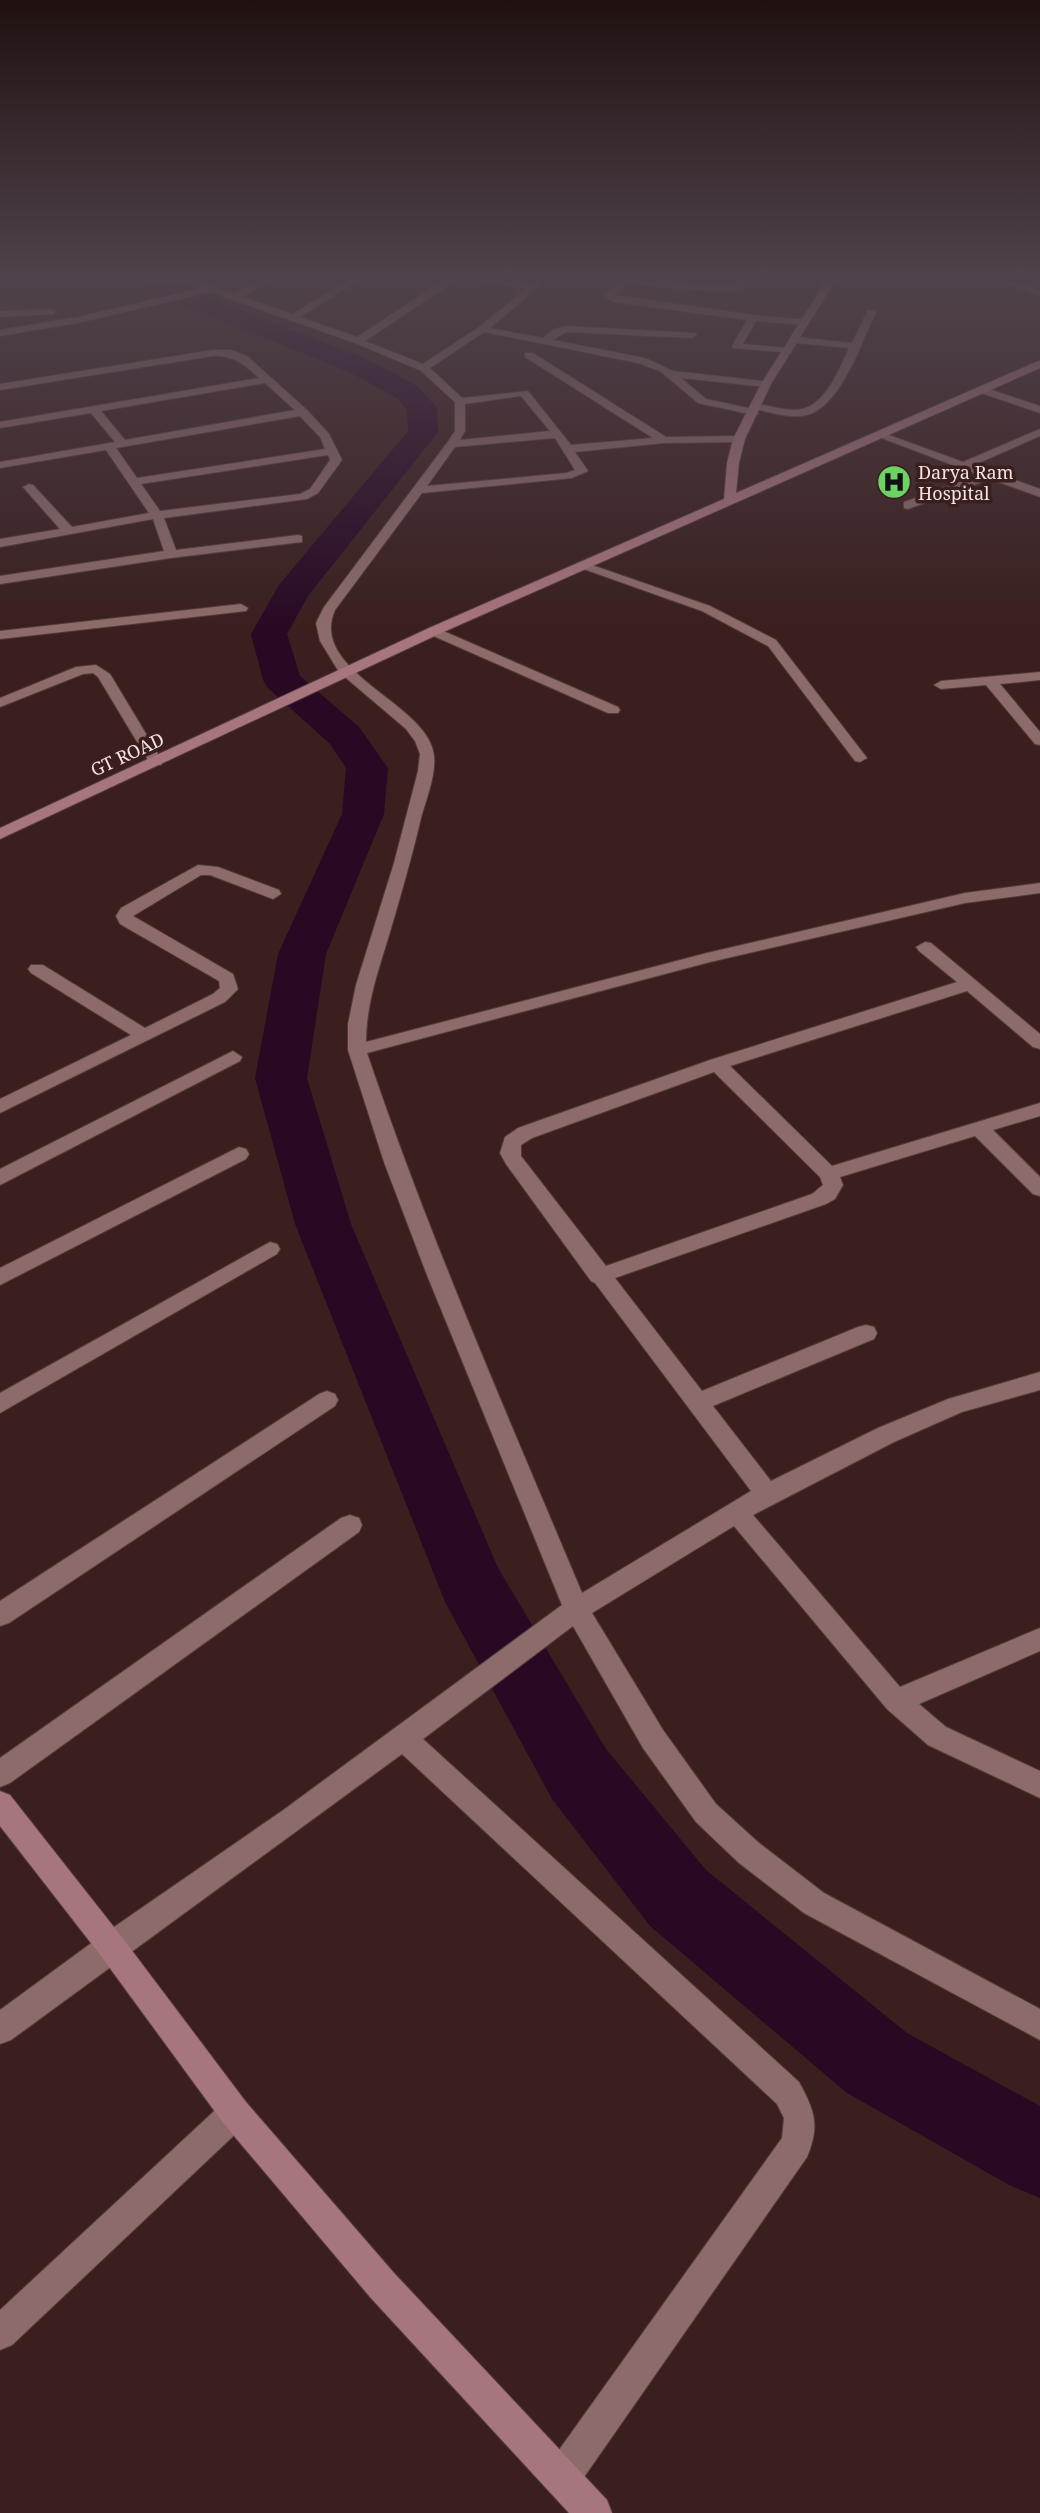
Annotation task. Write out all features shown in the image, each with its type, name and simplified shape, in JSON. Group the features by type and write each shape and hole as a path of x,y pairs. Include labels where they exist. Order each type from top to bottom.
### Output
{"main road":[{"path":"730,499 733,463 739,439 762,393"},
{"name":"GT ROAD","path":"0,834 434,631 730,499 980,393"},
{"path":"0,1804 111,1946 235,2113 382,2285 594,2513"}],"street":[{"path":"0,425 188,393"},
{"path":"0,543 157,515 308,496 333,467 336,460 334,450 303,412 282,393"},
{"path":"452,393 460,401 460,431 329,610 323,623 339,676 411,726 422,740 427,754 426,771 402,863 365,985 357,1024 358,1050 394,1163 576,1609 653,1739 706,1813 749,1853 814,1903 1040,2025"},
{"path":"460,401 522,393"},
{"path":"417,490 579,474 581,468 558,434 524,393"},
{"path":"590,393 664,440"},
{"path":"693,393 702,401 717,407 799,413 814,409 827,393"},
{"path":"992,393 1040,410"},
{"path":"94,409 123,444"},
{"path":"0,464 303,412"},
{"path":"965,465 1040,432"},
{"path":"452,444 558,434"},
{"path":"881,436 1040,493"},
{"path":"568,449 664,440 739,439"},
{"path":"109,446 157,515 171,554"},
{"path":"134,482 334,450"},
{"path":"908,505 990,474"},
{"path":"1023,486 1040,480"},
{"path":"29,487 68,530"},
{"path":"0,580 171,554 298,539"},
{"path":"0,635 241,608"},
{"path":"434,631 613,709"},
{"path":"0,703 81,670 96,669 103,674 156,762"},
{"path":"941,685 1040,676"},
{"path":"990,681 1040,741"},
{"path":"4,1099 144,1035 219,998 229,989 227,978 127,920 124,916 127,912 198,870 212,870 273,894"},
{"path":"358,1050 707,958 965,898 1040,888"},
{"path":"925,947 1040,1043"},
{"path":"37,969 144,1035"},
{"path":"766,1494 513,1160 510,1153 512,1142 525,1133 717,1064 970,984"},
{"path":"0,1178 233,1057"},
{"path":"599,1276 819,1199 831,1190 833,1185 828,1174 717,1064"},
{"path":"828,1174 1040,1109"},
{"path":"979,1128 1040,1189"},
{"path":"0,1277 239,1154"},
{"path":"0,1404 270,1249"},
{"path":"696,1403 866,1333"},
{"path":"0,2028 111,1946 292,1820 576,1609 766,1494 886,1435 956,1405 1040,1381"},
{"path":"0,1615 327,1400"},
{"path":"736,1512 896,1701 937,1736 1040,1785"},
{"path":"0,1774 350,1525"},
{"path":"896,1701 1040,1639"},
{"path":"403,1738 788,2092 800,2115 802,2130 796,2146 562,2477"},
{"path":"0,2333 235,2113"}],"lane":[{"path":"582,565 729,619 772,643 860,758"}],"waterway":[{"path":"408,393 422,408 423,432 292,593 269,634 282,680 345,736 367,768 363,814 302,954 281,1078 323,1224 469,1581 579,1774 678,1898 877,2063 1040,2154"}],"place":[{"name":"Darya Ram Hospital","path":"894,482"}]}
